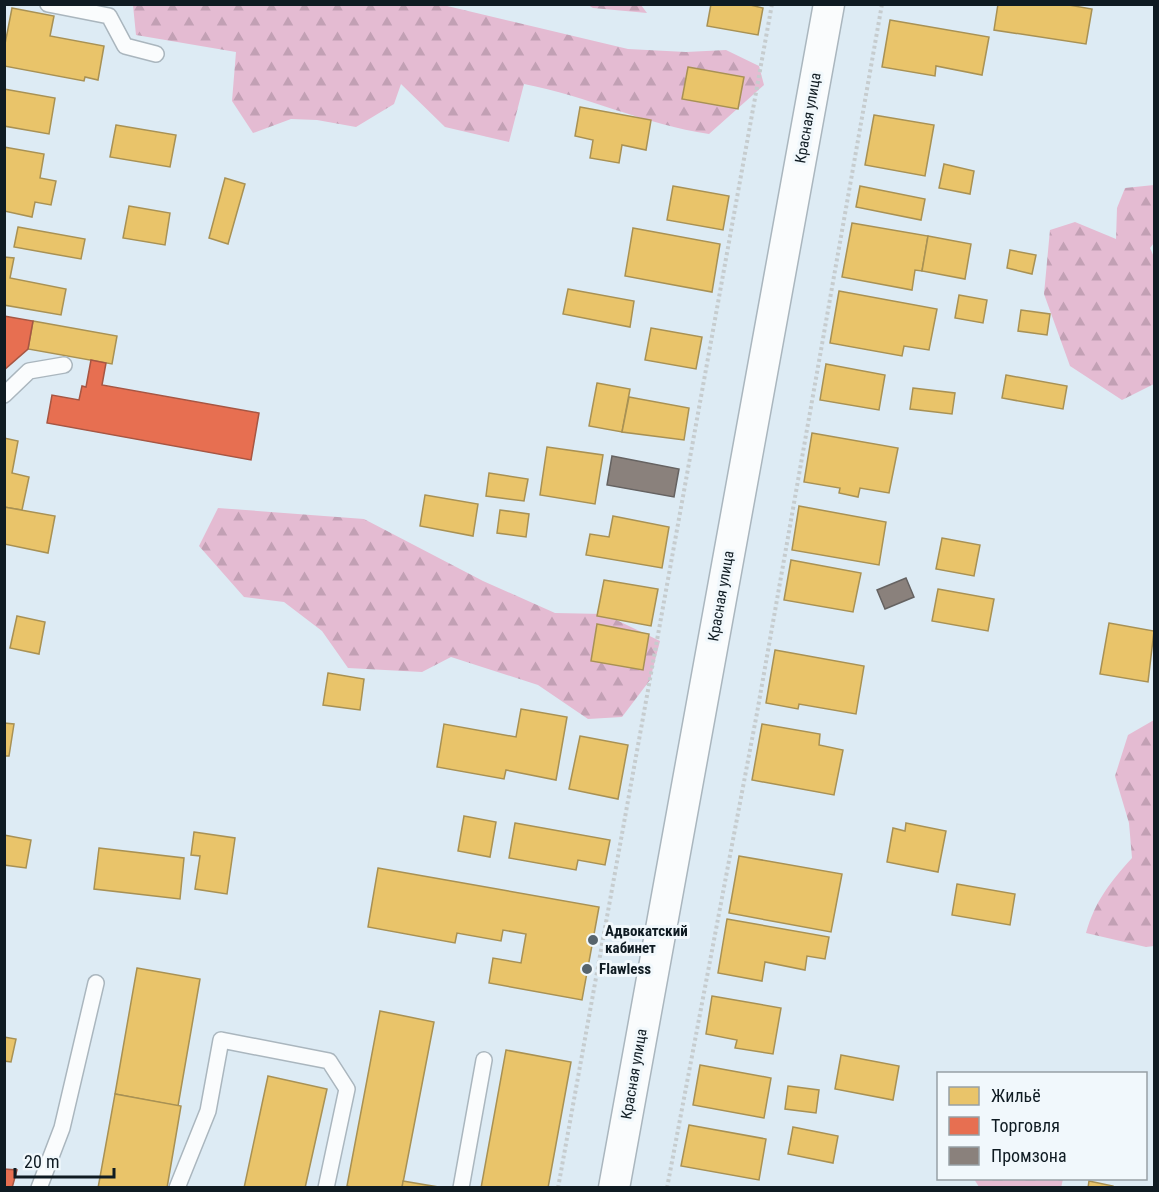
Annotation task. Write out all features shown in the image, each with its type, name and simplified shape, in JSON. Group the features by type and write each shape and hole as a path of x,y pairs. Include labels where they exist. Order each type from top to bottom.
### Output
{"street":[{"name":"Красная улица","path":"614,1188 825,5"}],"lane":[{"path":"48,4 113,10 125,46 156,54"},
{"path":"4,395 29,371 64,365"},
{"path":"39,1188 62,1128 96,983"},
{"path":"177,1188 208,1111 221,1040 329,1061 347,1089 326,1188"},
{"path":"461,1188 484,1060"}],"path":[{"path":"558,1188 772,4"},
{"path":"667,1188 757,713 882,4"}],"green space":[{"path":"133,5 443,5 628,49 686,52 726,50 759,66 764,85 709,134 662,124 524,84 509,142 445,127 401,84 394,104 356,127 317,120 291,119 253,133 232,101 236,52 136,35"},
{"path":"588,5 641,5 647,13 593,8"},
{"path":"1154,185 1154,243 1150,248 1154,257 1154,384 1122,400 1070,366 1044,294 1050,230 1075,222 1116,239 1117,208 1125,188"},
{"path":"218,508 364,519 483,581 555,613 604,614 660,641 650,680 622,717 588,719 538,685 451,657 422,672 348,668 322,631 284,602 244,597 199,546"},
{"path":"1154,720 1154,946 1146,947 1086,933 1104,892 1132,858 1129,823 1115,776 1128,735"},
{"path":"975,1180 1063,1180 1061,1188 979,1187"}],"building: Жильё":[{"path":"711,4 746,4 763,8 758,35 707,26"},
{"path":"998,4 1063,4 1092,9 1086,44 994,30"},
{"path":"12,8 54,16 50,36 104,46 98,80 85,77 84,81 4,66 4,49"},
{"path":"890,20 989,37 982,75 936,66 935,76 882,67"},
{"path":"688,67 744,77 738,109 682,99"},
{"path":"4,89 55,98 49,134 4,126"},
{"path":"580,107 651,120 646,150 622,145 619,163 590,158 593,140 575,136"},
{"path":"874,115 934,125 925,176 865,165"},
{"path":"116,125 176,135 170,167 110,157"},
{"path":"4,147 44,154 40,178 56,181 51,205 35,202 32,217 4,211"},
{"path":"944,164 974,171 970,194 939,188"},
{"path":"225,178 245,184 228,244 209,238"},
{"path":"673,186 729,196 723,230 667,220"},
{"path":"860,186 925,199 921,220 856,207"},
{"path":"129,206 170,213 165,245 123,238"},
{"path":"852,223 928,236 922,271 915,270 912,290 842,277"},
{"path":"18,227 85,239 81,259 14,247"},
{"path":"633,228 720,244 712,292 625,276"},
{"path":"928,236 971,244 965,279 922,271"},
{"path":"1010,250 1036,255 1032,274 1007,268"},
{"path":"4,257 14,258 10,278 66,289 61,315 4,305"},
{"path":"568,289 634,301 630,327 563,314"},
{"path":"839,291 937,309 929,350 904,346 902,356 830,343"},
{"path":"959,295 987,300 983,323 955,318"},
{"path":"1021,310 1050,314 1047,335 1018,331"},
{"path":"33,321 117,336 112,364 28,349"},
{"path":"651,328 702,337 696,369 645,360"},
{"path":"826,364 885,375 879,410 820,400"},
{"path":"1006,375 1067,386 1063,409 1002,398"},
{"path":"597,383 630,389 622,432 589,426"},
{"path":"913,388 955,393 952,414 910,409"},
{"path":"629,397 689,408 684,440 622,432"},
{"path":"812,433 898,448 889,493 860,488 858,497 839,493 840,488 804,482"},
{"path":"4,438 18,441 12,473 29,477 22,510 4,507"},
{"path":"547,447 603,455 595,504 540,495"},
{"path":"489,473 528,479 524,501 486,496"},
{"path":"425,495 478,504 473,536 420,526"},
{"path":"799,506 886,522 879,565 792,550"},
{"path":"4,507 55,516 48,553 4,544"},
{"path":"500,510 529,514 526,537 497,533"},
{"path":"613,516 669,527 662,568 586,555 590,534 609,537"},
{"path":"942,538 980,545 974,576 936,569"},
{"path":"791,560 861,573 853,612 784,600"},
{"path":"604,580 658,589 651,626 597,616"},
{"path":"938,589 994,599 988,631 932,621"},
{"path":"17,616 45,622 39,654 10,648"},
{"path":"1109,623 1154,631 1148,682 1100,674"},
{"path":"597,624 649,634 643,670 591,661"},
{"path":"775,650 864,666 856,714 799,704 798,709 766,703"},
{"path":"328,673 364,679 360,710 323,705"},
{"path":"521,709 567,717 556,780 506,770 504,779 437,767 444,724 516,737"},
{"path":"4,723 14,724 9,756 4,756"},
{"path":"762,724 820,734 819,745 843,750 834,795 752,780"},
{"path":"580,736 628,745 618,799 569,789"},
{"path":"464,816 496,822 490,857 458,851"},
{"path":"515,823 610,840 605,865 578,860 576,870 509,858"},
{"path":"906,823 946,831 938,872 887,862 893,828 905,831"},
{"path":"194,832 235,838 227,894 195,889 200,856 191,855"},
{"path":"4,835 31,840 26,868 4,865"},
{"path":"99,848 184,858 180,899 94,889"},
{"path":"739,856 842,874 831,932 729,913"},
{"path":"378,868 599,907 582,1000 489,983 493,958 521,963 526,934 503,930 501,941 457,933 455,943 368,927"},
{"path":"957,884 1015,894 1010,925 952,915"},
{"path":"727,919 829,937 825,959 807,956 805,970 765,962 762,981 718,973"},
{"path":"137,968 200,979 178,1106 115,1094"},
{"path":"712,996 781,1008 773,1054 735,1048 737,1040 706,1034"},
{"path":"380,1011 434,1022 402,1188 354,1188 347,1186"},
{"path":"4,1037 16,1039 11,1062 4,1061"},
{"path":"506,1050 571,1062 548,1188 481,1188"},
{"path":"841,1055 899,1066 893,1100 835,1089"},
{"path":"700,1065 771,1078 764,1118 693,1105"},
{"path":"268,1076 327,1089 305,1188 244,1188"},
{"path":"788,1086 819,1090 816,1113 785,1109"},
{"path":"115,1094 181,1106 167,1188 98,1188"},
{"path":"689,1125 766,1139 759,1180 681,1166"},
{"path":"793,1127 838,1136 833,1163 788,1154"},
{"path":"403,1181 438,1187 438,1188 402,1188"},
{"path":"1089,1181 1113,1186 1113,1188 1088,1188"}],"building: Торговля":[{"path":"4,316 33,321 28,349 4,370"},
{"path":"91,360 106,363 102,385 259,413 251,460 47,423 52,395 79,400 82,386 86,387"},
{"path":"4,1169 17,1170 12,1188 4,1188"}],"building: Промзона":[{"path":"612,456 679,469 674,497 607,485"},
{"path":"906,578 914,597 885,609 877,590"}],"place":[{"name":"Адвокатский кабинет","path":"593,940"},
{"name":"Flawless","path":"587,969"}]}
